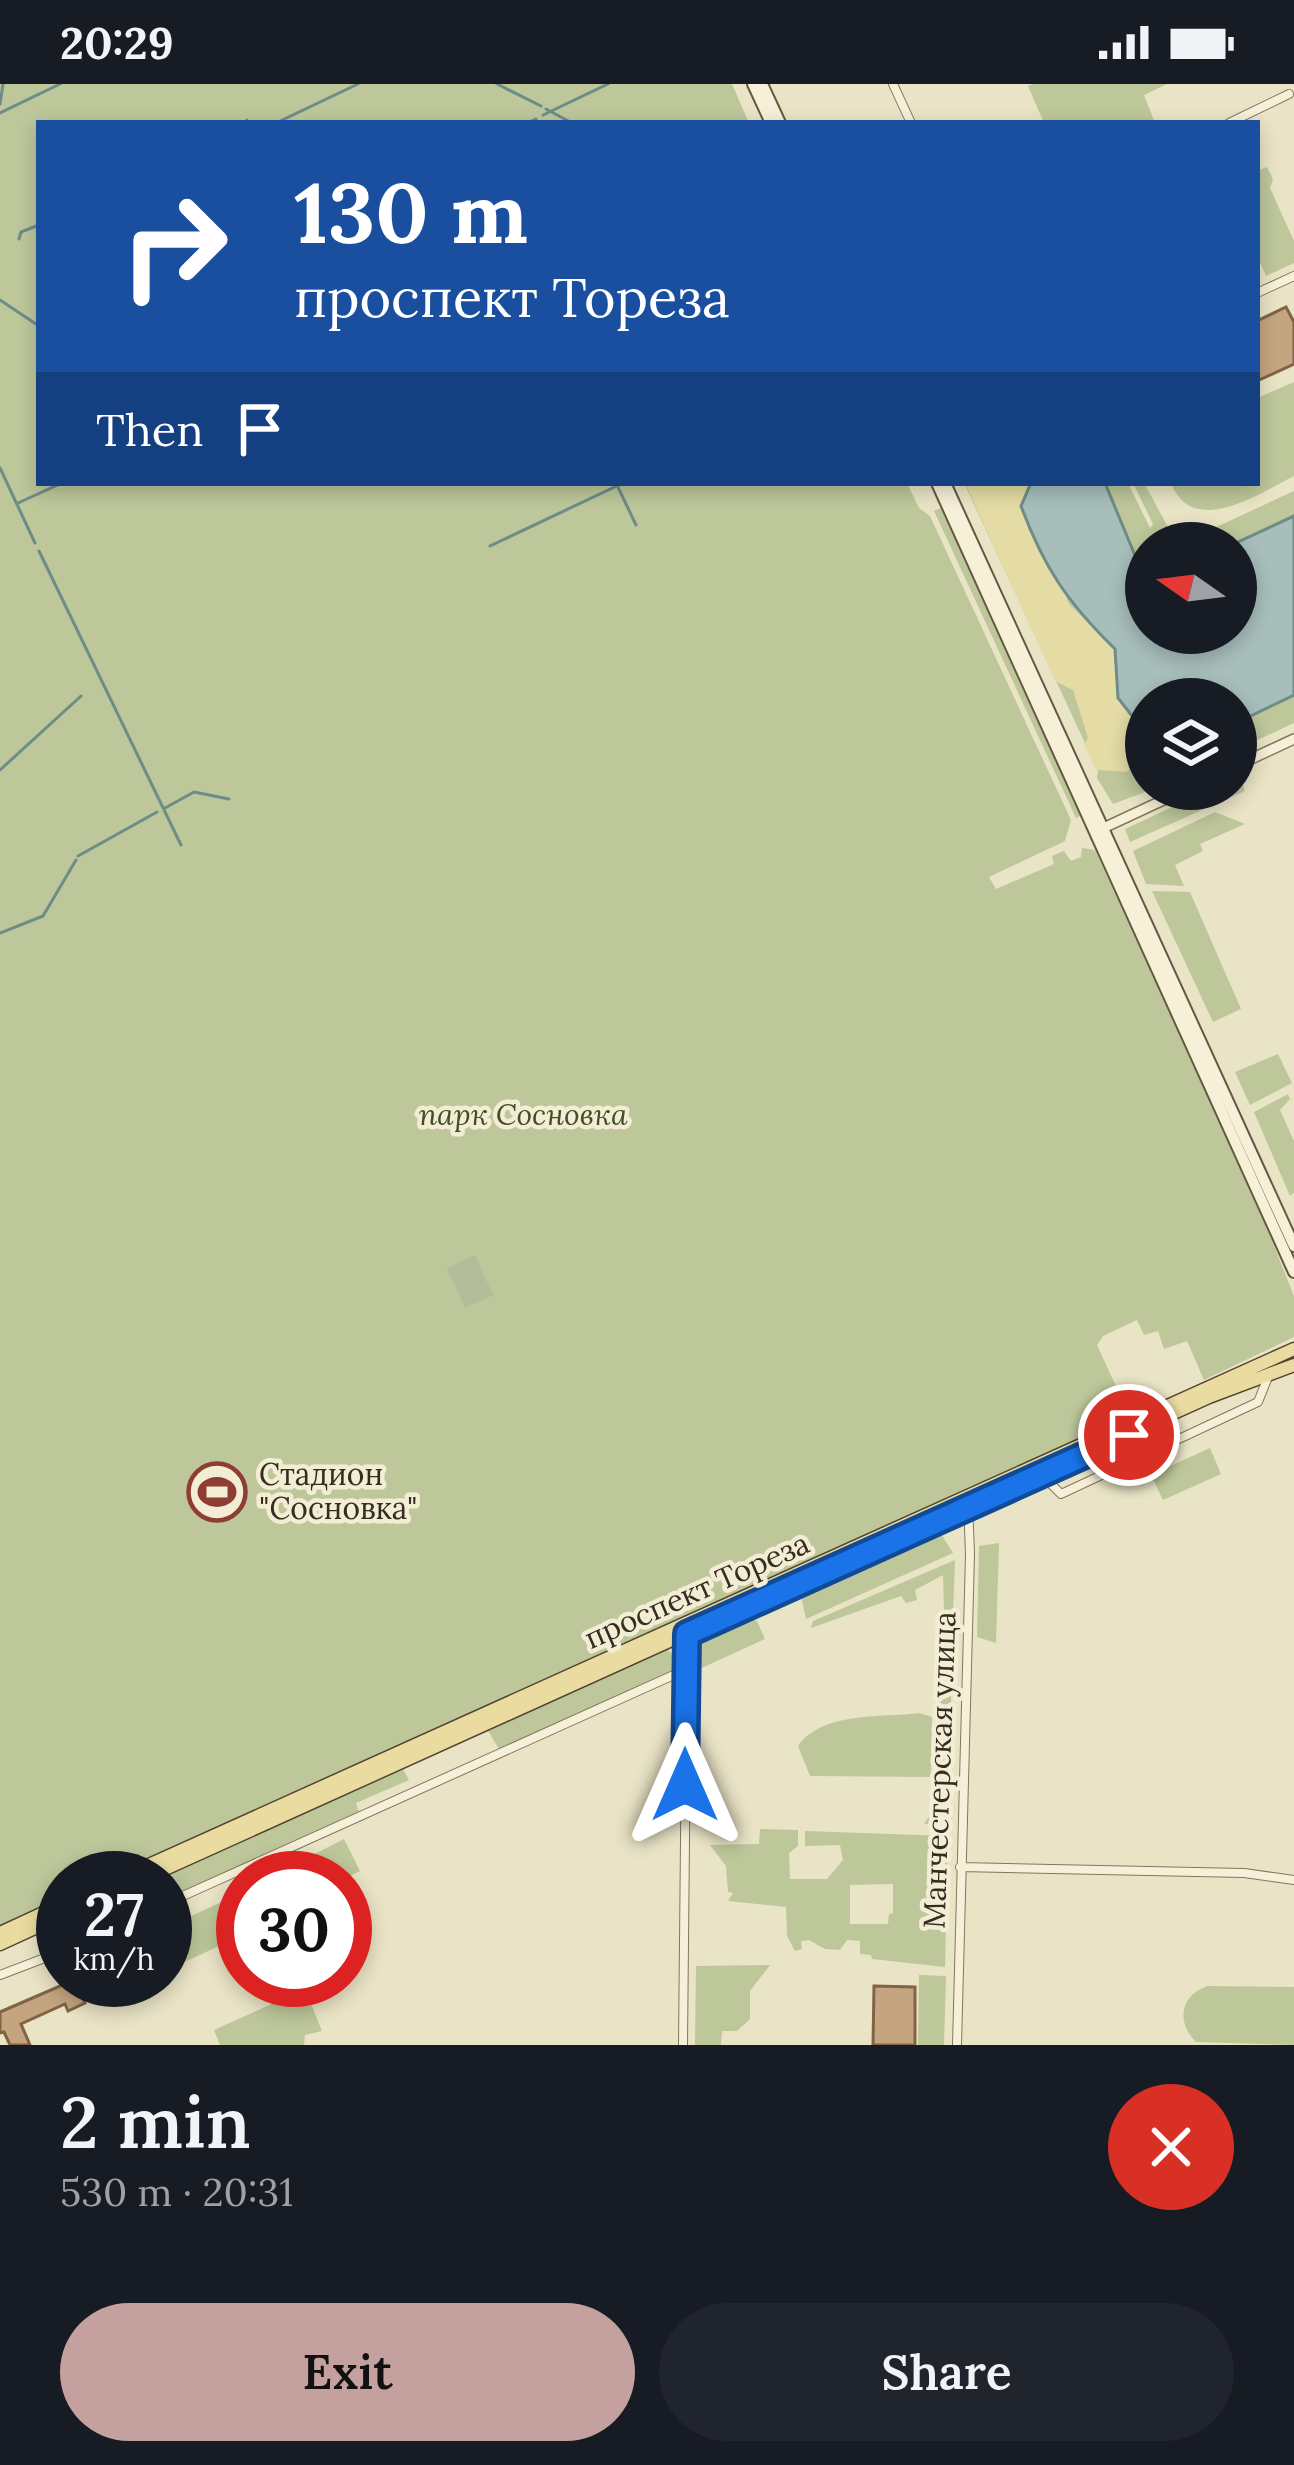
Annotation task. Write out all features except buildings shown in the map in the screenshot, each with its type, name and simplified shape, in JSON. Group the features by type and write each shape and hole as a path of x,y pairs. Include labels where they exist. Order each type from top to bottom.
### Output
{"main road":[{"path":"758,84 775,120"},
{"path":"942,486 1294,1246"},
{"path":"1100,829 1294,1273"},
{"name":"проспект Тореза","path":"192,1857 687,1634 1294,1349"},
{"name":"проспект Тореза","path":"181,1851 968,1502 1209,1397 1294,1366"},
{"path":"0,1933 36,1921"},
{"path":"0,1944 36,1922"}],"street":[{"path":"893,84 910,120"},
{"path":"1235,120 1289,94"},
{"path":"1260,292 1294,276"},
{"path":"1257,756 1294,739"},
{"path":"1100,829 1141,810"},
{"path":"1041,1474 1061,1494 1258,1402 1268,1376"},
{"name":"Манчестерская улица","path":"956,2045 968,1502"},
{"path":"683,2045 687,1634"},
{"path":"192,1892 687,1669"},
{"path":"960,1867 1244,1873 1294,1880"},
{"path":"0,1975 36,1961"}],"green space":[{"name":"парк Сосновка","path":"0,84 732,84 748,120 36,120 36,486 908,486 919,508 930,516 1071,820 1065,841 989,877 996,889 1054,864 1052,856 1064,851 1071,861 1081,857 1082,848 1095,850 1262,1216 1294,1296 1294,1337 1204,1380 1187,1341 1164,1349 1158,1331 1144,1335 1137,1320 1103,1336 1097,1345 1127,1410 1124,1420 168,1851 36,1851 36,1910 0,1927"},
{"path":"1167,84 1144,95 1154,120 1043,120 1028,86"},
{"path":"1267,167 1273,179 1270,188 1294,241 1294,263 1266,276 1260,263 1260,170"},
{"path":"1294,382 1294,476 1228,507 1195,508 1181,499 1173,486 1260,486 1260,397"},
{"path":"965,486 1129,486 1147,522 1125,522 1125,654 1257,654 1257,522 1227,522 1294,491 1294,723 1257,740 1257,678 1125,678 1125,800 1113,804"},
{"path":"1134,486 1146,486 1165,522 1152,522"},
{"path":"945,506 1086,813 1076,818 934,511"},
{"path":"1166,810 1202,810 1130,842 1125,829"},
{"path":"1215,812 1245,824 1200,844 1203,851 1175,865 1184,886 1146,884 1133,851"},
{"path":"1152,891 1190,892 1241,1009 1213,1022"},
{"path":"1278,1054 1292,1083 1250,1105 1235,1072"},
{"path":"1288,1094 1290,1099 1280,1110 1294,1141 1294,1193 1290,1196 1254,1112"},
{"path":"475,1255 493,1295 465,1308 447,1268"},
{"path":"1210,1448 1221,1474 1163,1500 1151,1475"},
{"path":"938,1529 953,1553 806,1619 800,1591"},
{"path":"999,1543 996,1643 977,1637 979,1546"},
{"path":"955,1560 953,1614 944,1611 943,1575 915,1590 917,1600 906,1603 901,1596 811,1628 813,1621"},
{"path":"745,1616 757,1621 765,1639 695,1671 696,1638"},
{"path":"953,1618 948,1824 924,1824 930,1815 942,1816 943,1781 936,1773 940,1643 945,1642 945,1622"},
{"path":"668,1650 678,1660 670,1673 499,1749 488,1731"},
{"path":"919,1713 932,1717 931,1777 810,1776 798,1746 822,1727 854,1718"},
{"path":"403,1769 409,1780 356,1803 359,1812 273,1851 221,1851"},
{"path":"760,1829 798,1830 798,1846 789,1853 790,1879 827,1879 843,1860 840,1845 805,1846 805,1831 948,1836 945,1967 872,1959 860,1954 860,1941 847,1940 840,1950 801,1941 802,1949 795,1951 787,1936 786,1907 728,1901 733,1893 728,1892 726,1866 710,1845 759,1844","holes":["893,1884 888,1924 850,1924 850,1885"]},
{"path":"344,1839 350,1851 320,1851"},
{"path":"216,1853 216,1877 192,1888 192,1864"},
{"path":"216,1904 216,1947 192,1959 192,1916"},
{"path":"770,1965 750,1991 750,2019 737,2031 722,2031 721,2045 695,2045 696,1966"},
{"path":"919,1975 946,1976 944,2045 918,2045"},
{"path":"1207,1986 1294,1987 1294,2045 1196,2042 1185,2026 1184,2010 1191,1996"},
{"path":"265,2007 312,2007 322,2031 305,2035 304,2045 220,2045 214,2030"}],"sand":[{"path":"966,486 1029,486 1025,491 1069,604 1115,649 1125,692 1125,772 1096,770 1084,745 1088,738 1073,690 1055,681"}],"water":[{"path":"1030,486 1106,486 1125,531 1125,654 1257,654 1257,533 1294,516 1294,695 1257,713 1257,678 1125,678 1125,707 1118,698 1115,649 1071,600 1039,548 1021,506"}],"waterway":[{"path":"0,104 3,84"},
{"path":"0,113 60,84"},
{"path":"282,120 358,84"},
{"path":"497,84 541,106"},
{"path":"543,115 608,84"},
{"path":"546,109 566,120"},
{"path":"19,239 21,232 36,226"},
{"path":"0,300 36,324"},
{"path":"0,468 35,543"},
{"path":"18,503 55,486"},
{"path":"617,486 636,525"},
{"path":"490,546 617,486"},
{"path":"39,551 181,845"},
{"path":"0,770 81,696"},
{"path":"165,808 194,792 229,799"},
{"path":"78,856 157,812"},
{"path":"0,933 43,916 76,860"}],"place":[{"name":"Стадион \"Сосновка\"","path":"217,1492"}],"route":[{"path":"685,1785 687,1634 1129,1435"}]}
